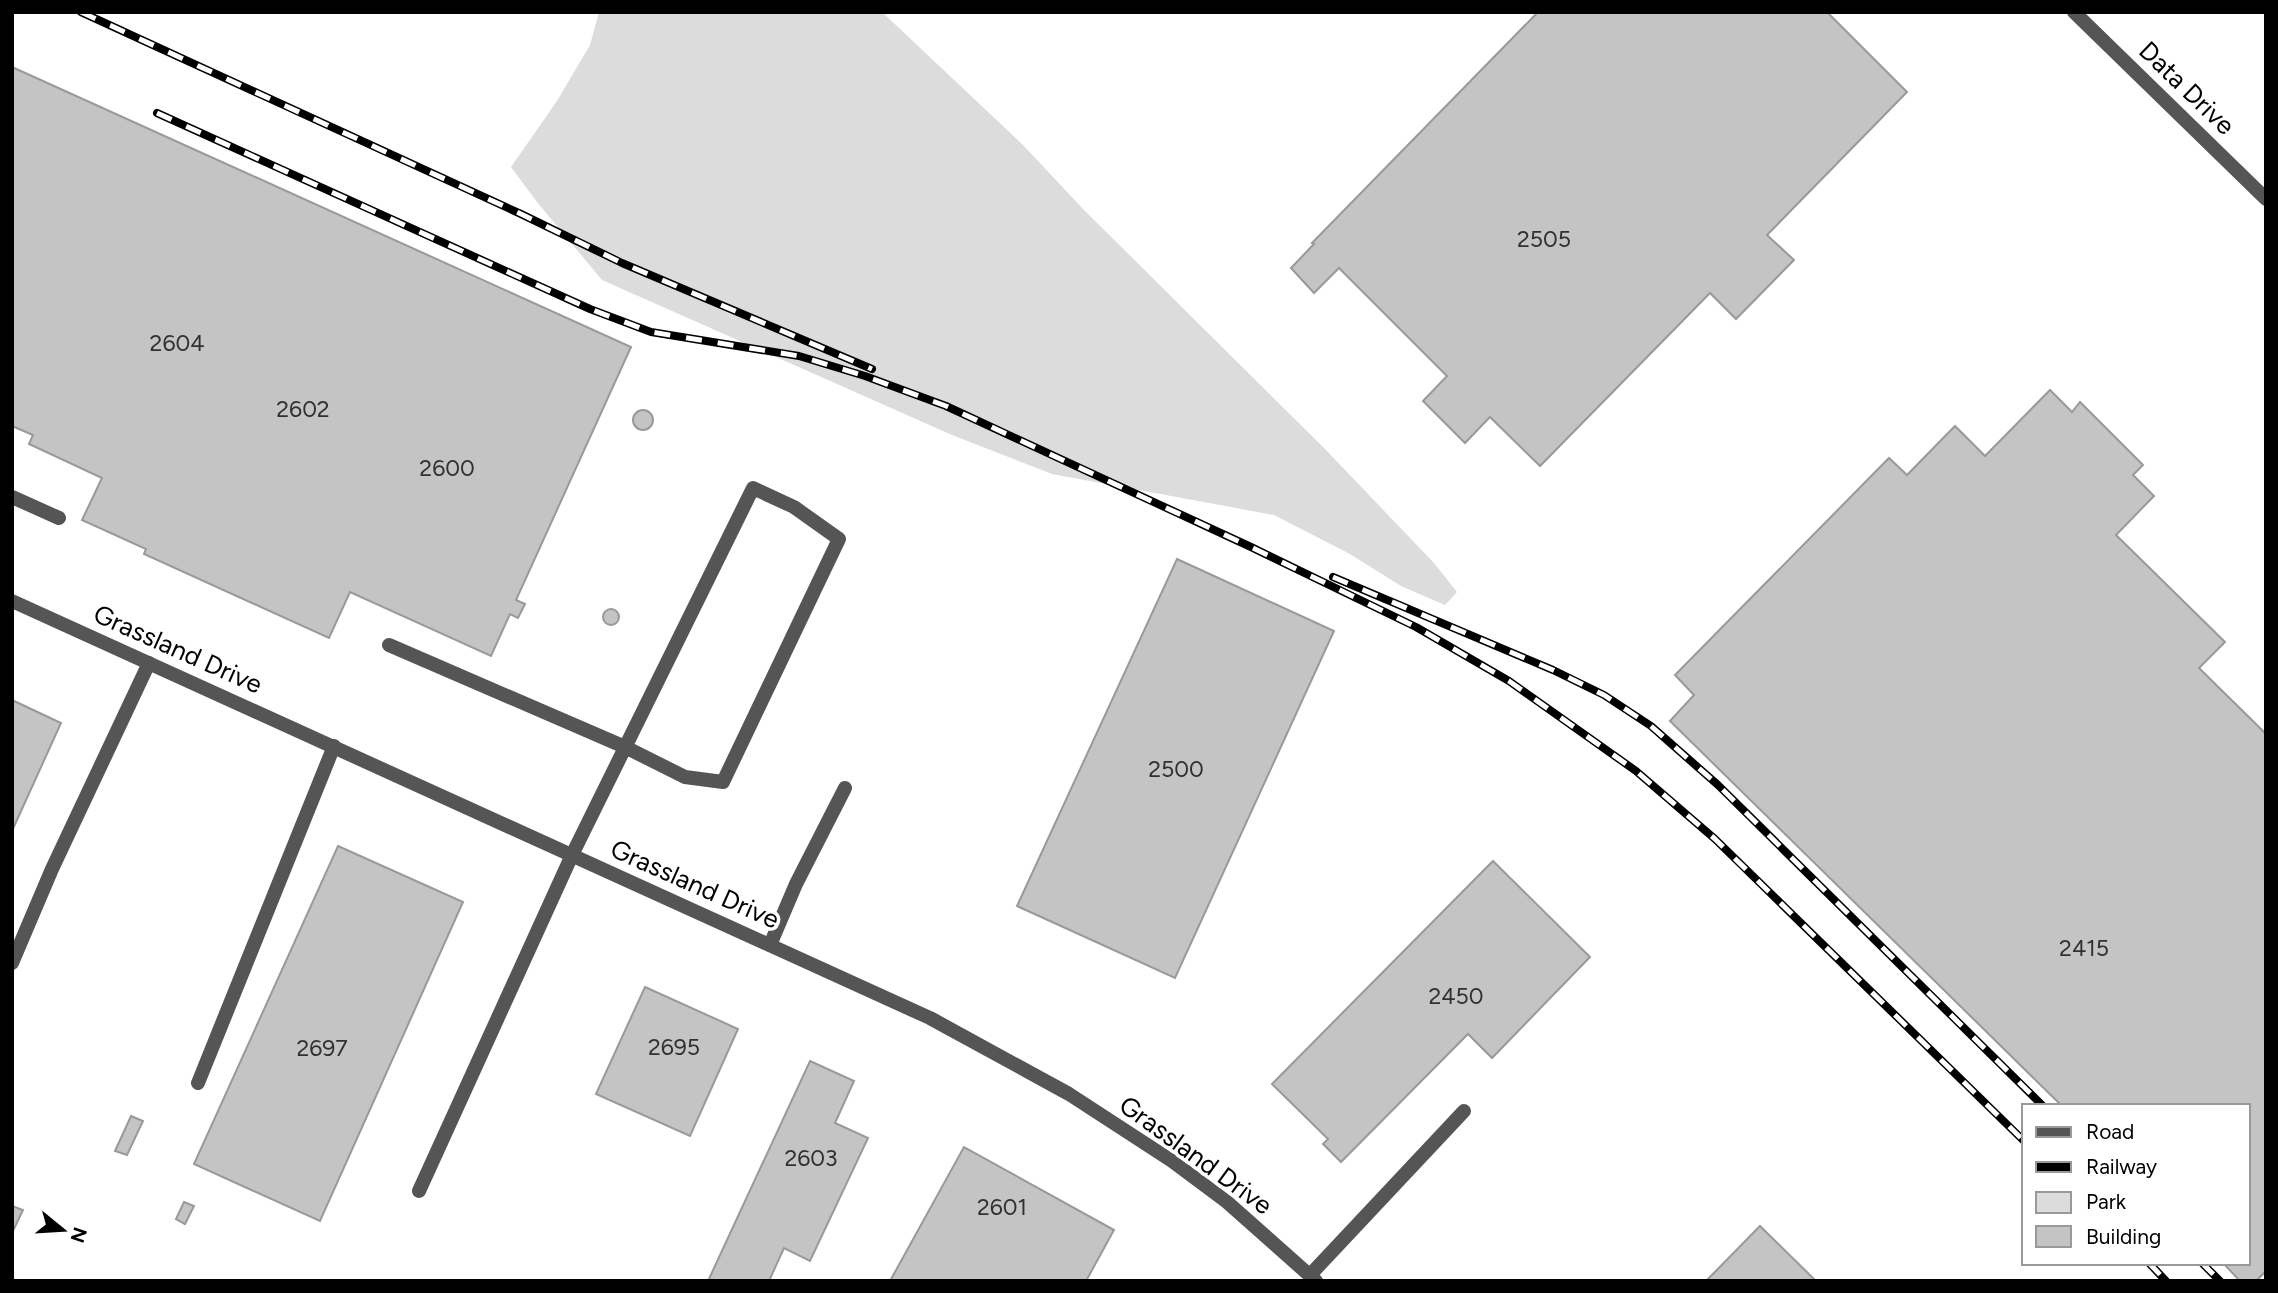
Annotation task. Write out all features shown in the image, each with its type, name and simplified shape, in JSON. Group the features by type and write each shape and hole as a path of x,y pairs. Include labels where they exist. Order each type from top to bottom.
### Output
{"street":[{"name":"Data Drive","path":"2074,12 2266,199"},
{"path":"389,645 625,747 685,776 723,782 839,539 794,507 753,488 625,747 572,855 419,1191"},
{"path":"12,497 59,518"},
{"name":"Grassland Drive","path":"12,601 930,1018 1069,1094 1172,1161 1227,1202 1313,1278"},
{"path":"12,963 52,869 149,663"},
{"path":"198,1083 334,746"},
{"path":"769,945 796,884 845,788"},
{"path":"1313,1278 1464,1111"}],"green space":[{"path":"599,12 882,12 1023,145 1084,210 1325,449 1434,563 1457,592 1445,605 1401,586 1350,554 1274,515 1052,474 952,435 602,280 511,167 557,101 590,45"}],"building":[{"path":"1538,12 1827,12 1907,92 1767,235 1794,260 1736,319 1710,293 1540,466 1490,417 1465,443 1423,401 1447,376 1339,268 1314,293 1291,268 1314,244 1312,243"},
{"path":"12,67 631,347 516,600 525,604 518,618 510,614 491,656 350,592 329,638 144,554 146,549 82,520 102,478 29,444 33,435 12,426"},
{"path":"2050,390 2072,412 2080,402 2143,465 2133,475 2154,496 2116,535 2225,642 2199,668 2266,734 2266,1271 2256,1281 2240,1281 2225,1265 2250,1265 2250,1104 2060,1104 1670,721 1694,695 1675,675 1889,458 1907,475 1955,426 1985,456"},
{"path":"643,410 650,413 653,420 650,427 643,430 636,427 633,420 636,413"},
{"path":"1177,559 1334,631 1175,978 1017,906"},
{"path":"611,609 619,617 611,625 603,617"},
{"path":"12,700 61,723 12,831"},
{"path":"338,846 463,902 320,1221 194,1164"},
{"path":"1493,861 1590,957 1492,1058 1468,1034 1341,1162 1323,1144 1328,1139 1272,1084"},
{"path":"645,987 738,1029 690,1136 596,1094"},
{"path":"810,1061 854,1081 835,1123 868,1138 810,1261 784,1248 769,1281 708,1281"},
{"path":"131,1116 143,1121 127,1155 115,1151"},
{"path":"964,1147 1114,1230 1086,1281 890,1281"},
{"path":"184,1202 194,1206 185,1224 176,1219"},
{"path":"12,1206 23,1210 12,1233"},
{"path":"1760,1226 1762,1228 1816,1281 1706,1281"}],"railway":[{"path":"81,12 622,263 872,369"},
{"path":"157,113 590,309 651,332 799,356 865,376 946,406 1251,547 1416,627 1509,681 1636,771 1715,839 2022,1139"},
{"path":"1333,577 1553,670 1604,695 1651,726 1718,785 2041,1104"},
{"path":"2151,1265 2166,1281"},
{"path":"2204,1265 2220,1281"}]}
